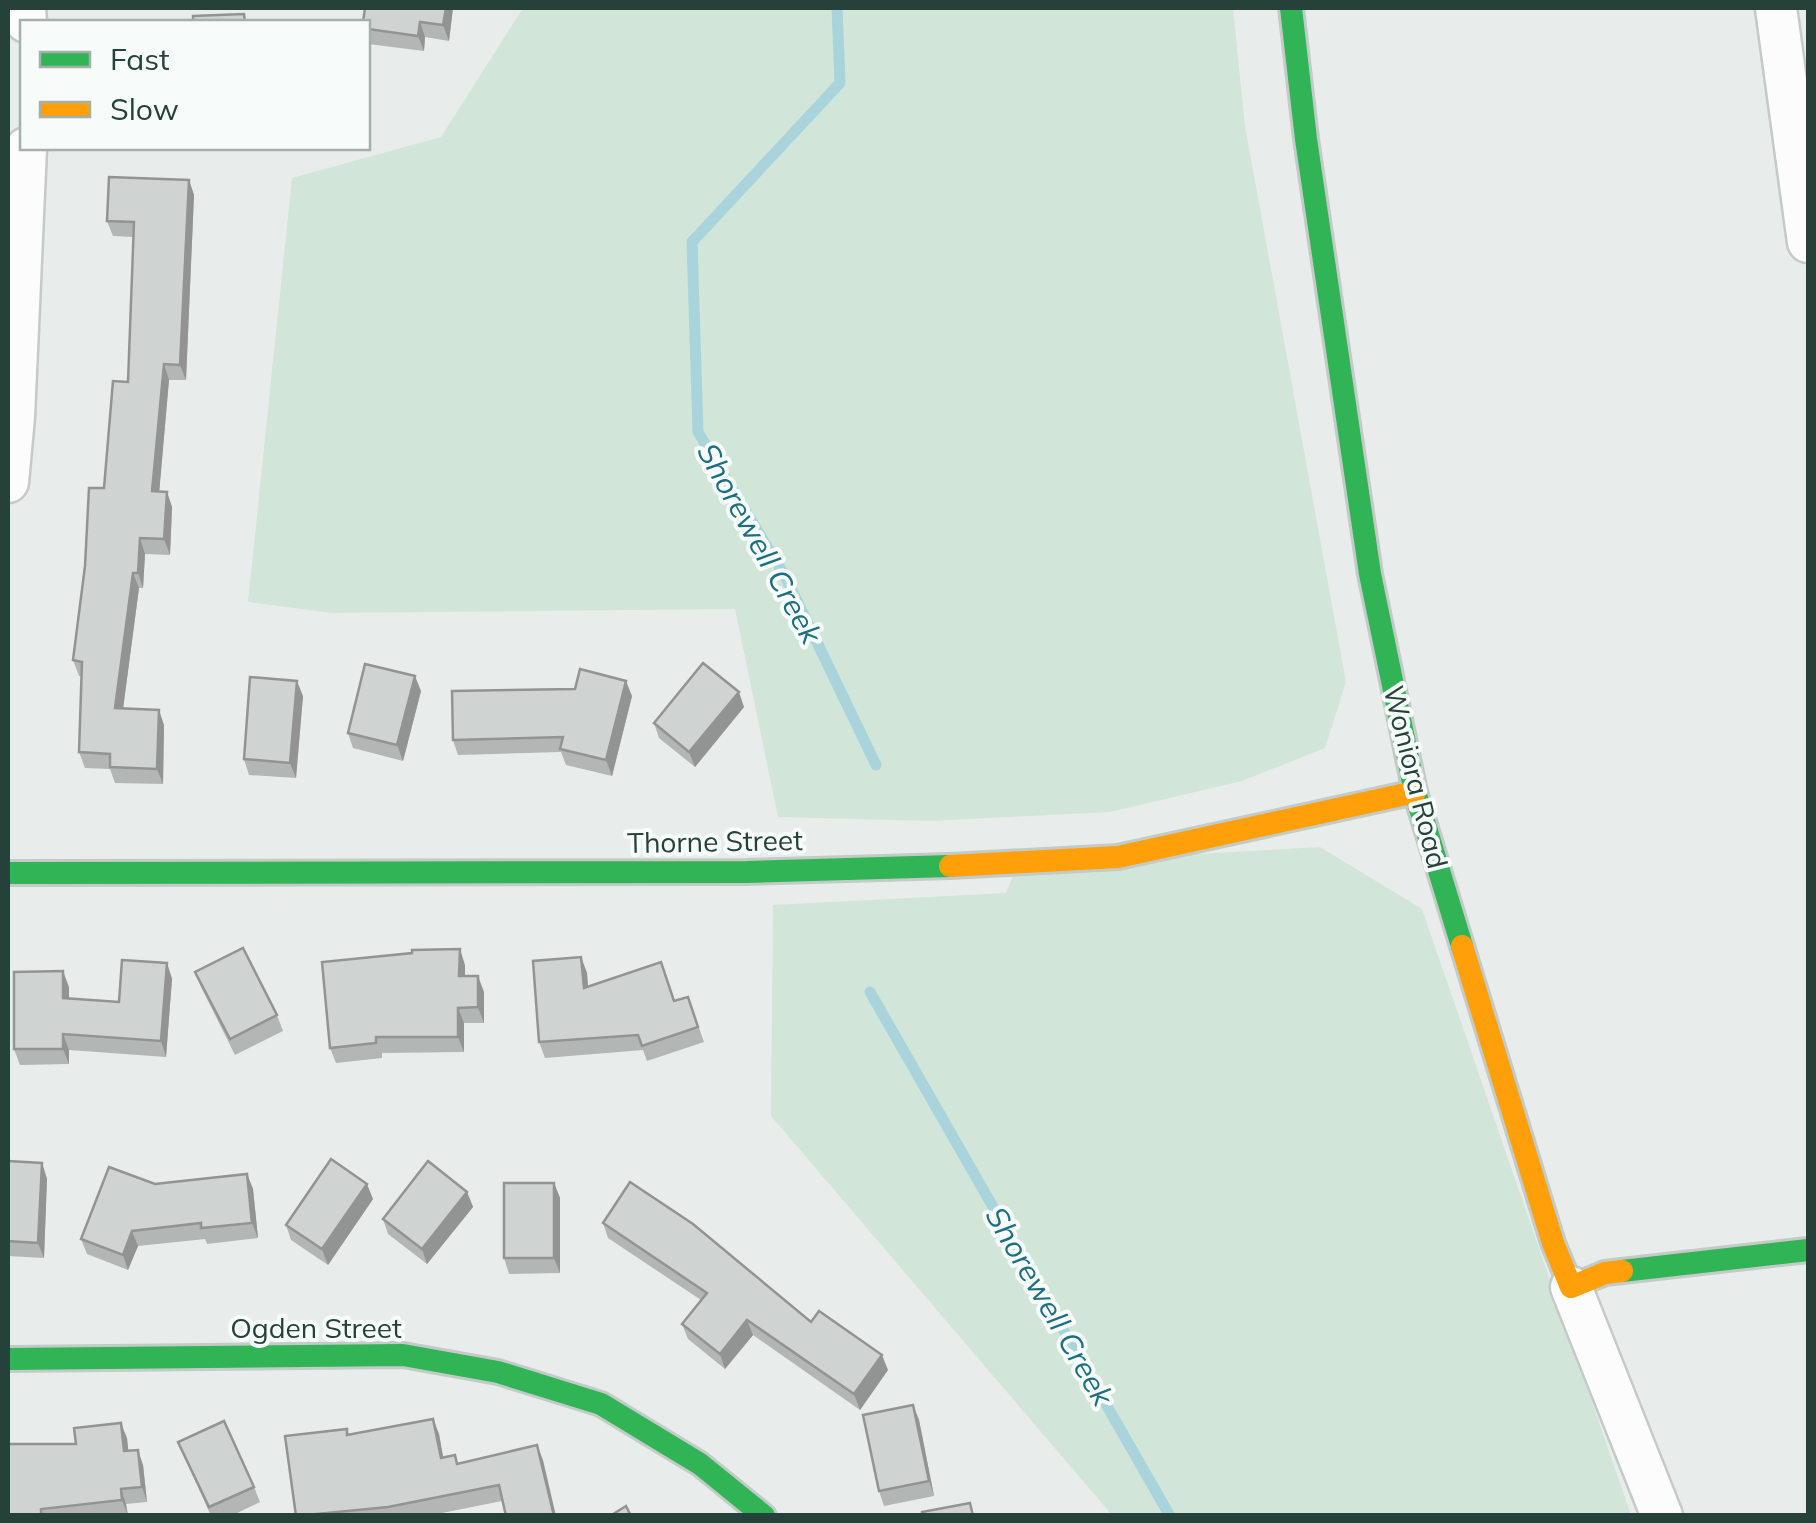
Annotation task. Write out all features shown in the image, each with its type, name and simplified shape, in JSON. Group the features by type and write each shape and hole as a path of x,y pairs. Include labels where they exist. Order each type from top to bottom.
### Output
{"street":[{"name":"Woniora Road","path":"1291,8 1306,138 1370,574 1415,792 1535,1190 1662,1516"},
{"path":"1776,8 1808,242"},
{"path":"8,482 26,150"},
{"name":"Thorne Street","path":"8,873 747,872 1018,864 1118,857 1415,792"},
{"path":"1571,1287 1605,1273 1808,1250"},
{"name":"Ogden Street","path":"8,1359 403,1355 498,1372 601,1404 700,1464 764,1516"}],"green space":[{"path":"523,8 1233,8 1245,126 1346,682 1325,748 1242,781 1110,812 930,821 778,817 735,609 332,613 248,602 292,178 441,137"},
{"path":"1320,847 1422,909 1631,1515 1112,1515 771,1116 773,905 1006,893 1018,864"}],"building":[{"path":"365,8 446,8 443,25 420,22 418,36 370,29 370,20 363,20"},
{"path":"244,14 245,20 193,20 193,16"},
{"path":"109,177 189,180 180,365 164,364 152,491 167,492 164,539 140,538 138,573 133,573 115,708 159,710 157,769 110,767 110,754 79,752 82,662 73,660 85,566 89,488 104,488 113,381 128,382 134,222 107,221"},
{"path":"703,663 739,692 689,752 654,723"},
{"path":"365,664 415,676 397,745 348,733"},
{"path":"580,669 626,681 606,760 560,749 563,737 453,740 452,691 575,689"},
{"path":"250,677 297,681 290,763 244,759"},
{"path":"243,948 277,1015 230,1039 195,972"},
{"path":"460,949 459,976 478,976 478,1007 458,1008 458,1037 376,1037 376,1043 330,1048 322,962 412,950"},
{"path":"581,957 584,988 661,962 674,1001 688,997 698,1027 642,1046 638,1035 539,1042 533,961"},
{"path":"122,960 167,963 161,1041 63,1034 63,1049 14,1049 14,972 63,971 63,998 119,1002"},
{"path":"331,1159 367,1184 322,1249 286,1225"},
{"path":"8,1161 42,1163 38,1243 8,1241"},
{"path":"428,1161 467,1192 422,1249 383,1219"},
{"path":"109,1167 155,1184 247,1174 252,1223 201,1228 201,1223 132,1231 123,1255 81,1239"},
{"path":"630,1182 693,1224 811,1322 819,1311 882,1355 854,1394 747,1320 720,1354 682,1324 707,1293 603,1223"},
{"path":"504,1183 554,1183 554,1258 504,1258"},
{"path":"913,1405 929,1481 879,1491 863,1415"},
{"path":"433,1419 441,1458 455,1455 457,1464 537,1445 554,1516 506,1516 499,1485 388,1507 296,1516 285,1436 347,1429 347,1435"},
{"path":"224,1421 254,1487 209,1507 178,1442"},
{"path":"121,1423 124,1451 138,1450 142,1487 121,1489 122,1500 41,1509 41,1516 8,1516 8,1444 76,1444 74,1428"},
{"path":"970,1503 973,1516 922,1516 922,1512"},
{"path":"626,1506 631,1516 610,1516"}],"waterway":[{"name":"Shorewell Creek","path":"837,8 840,83 692,242 698,432 786,578 876,765"},
{"name":"Shorewell Creek","path":"870,992 1170,1516"}],"traffic: fast":[{"path":"1291,8 1306,139 1370,574 1415,792 1462,946"},
{"path":"8,873 747,872 950,866"},
{"path":"1622,1271 1808,1250"},
{"path":"8,1359 403,1355 498,1372 601,1404 700,1464 764,1516"}],"traffic: slow":[{"path":"950,866 1118,857 1415,792"},
{"path":"1462,946 1553,1243 1571,1287 1605,1273 1622,1271"}]}
